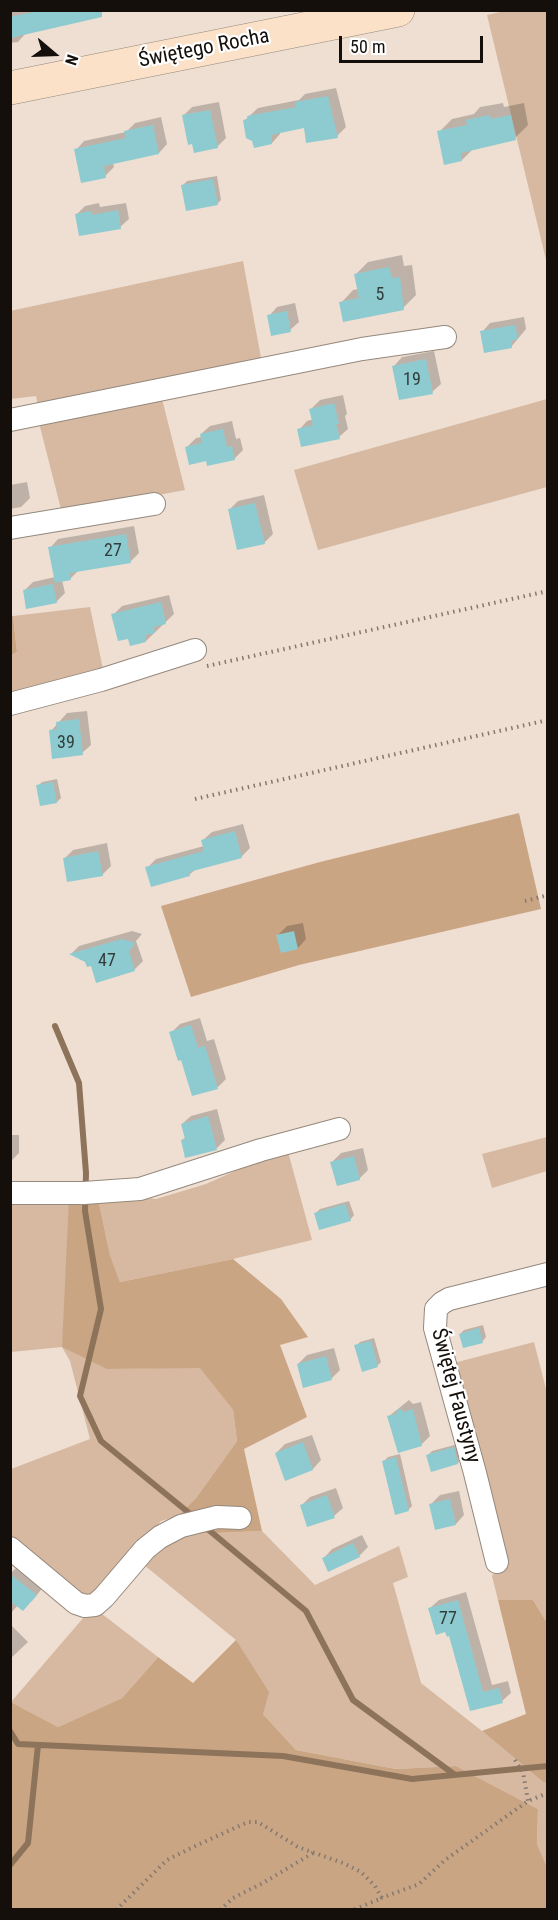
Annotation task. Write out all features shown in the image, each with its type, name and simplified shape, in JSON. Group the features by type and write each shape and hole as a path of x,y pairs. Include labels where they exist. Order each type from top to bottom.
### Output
{"street":[{"name":"Świętego Rocha","path":"10,88 398,10"},
{"path":"10,420 362,349 445,337"},
{"path":"10,528 154,504"},
{"path":"10,704 101,680 196,659"},
{"path":"10,1193 84,1193 140,1189 261,1150 339,1129"},
{"name":"Świętej Faustyny","path":"496,1562 475,1473 435,1328 436,1309 449,1299 548,1274"},
{"path":"10,1548 76,1603 85,1606 95,1605 145,1549 160,1537 181,1526 217,1517 240,1518"}],"path":[{"path":"196,659 548,591"},
{"path":"195,799 548,720"},
{"path":"525,901 548,896"},
{"path":"515,1760 523,1772 528,1800"},
{"path":"353,1910 420,1884 445,1860 528,1800 548,1793"},
{"path":"116,1910 167,1860 248,1822 258,1822 298,1846 361,1872 375,1886 382,1898"},
{"path":"220,1910 233,1898 314,1853"}],"shaded area":[{"path":"505,11 547,11 547,264 487,15"},
{"path":"243,261 262,363 38,406 36,396 11,399 10,311"},
{"path":"162,399 185,490 62,513 39,423"},
{"path":"547,399 547,487 318,550 294,470"},
{"path":"90,607 104,674 11,693 10,655 17,652 13,616"},
{"path":"13,616 17,652 11,655 11,617"},
{"path":"519,813 541,909 299,965 191,997 161,906 320,862"},
{"path":"547,1137 547,1171 492,1188 482,1154"},
{"path":"287,1148 312,1240 120,1282 110,1255 98,1198 133,1196 156,1199 206,1184"},
{"path":"98,1198 110,1255 120,1282 233,1259 281,1299 308,1337 280,1345 307,1417 244,1449 262,1531 192,1534 178,1516 196,1498 237,1441 233,1410 200,1368 107,1369 62,1347 69,1199"},
{"path":"69,1199 107,1369 200,1367 233,1410 237,1441 196,1498 178,1516 161,1521 100,1593 86,1597 11,1537 11,1469 90,1439 70,1361 62,1347 11,1352 11,1202"},
{"path":"534,1342 547,1393 547,1623 533,1600 498,1600 492,1576 505,1552 450,1364"},
{"path":"262,1531 315,1585 399,1546 408,1577 393,1583 421,1683 547,1783 547,1867 537,1844 538,1809 456,1766 396,1769 296,1750 263,1714 236,1640 144,1565 169,1541 192,1534"},
{"path":"498,1600 533,1600 547,1623 547,1783 482,1731 526,1714"},
{"path":"102,1614 158,1657 122,1698 58,1727 11,1702 84,1617"},
{"path":"236,1640 269,1692 263,1714 296,1750 396,1769 456,1766 538,1809 537,1844 547,1867 547,1909 11,1909 11,1702 58,1727 122,1698 158,1657 193,1683"}],"building":[{"path":"43,10 102,10 102,17 10,38 10,17"},
{"path":"328,96 338,138 306,143 304,128 271,135 272,144 254,148 252,141 246,138 243,120 248,119 247,116 296,107 295,102"},
{"path":"210,110 218,148 194,153 192,144 188,145 182,115"},
{"path":"490,115 491,119 511,115 516,140 461,153 462,161 444,165 437,131 467,125 466,120"},
{"path":"153,125 159,154 104,166 106,178 81,183 74,149 126,138 124,131"},
{"path":"213,179 218,205 186,211 181,185"},
{"path":"118,210 121,229 79,236 75,214 91,211 92,215"},
{"path":"389,267 392,278 400,277 404,310 343,322 339,302 359,298 354,274"},
{"path":"287,311 291,332 271,336 267,315"},
{"path":"515,325 518,339 511,341 512,348 484,353 480,331"},
{"path":"426,359 433,394 399,400 392,366"},
{"path":"334,403 340,439 301,447 297,429 313,425 309,409"},
{"path":"223,429 227,447 232,446 235,460 207,466 206,461 189,465 185,447 202,443 200,434"},
{"path":"255,503 265,544 237,550 228,509"},
{"path":"126,534 131,563 70,573 71,580 55,583 48,547"},
{"path":"53,584 57,603 26,609 23,590"},
{"path":"161,602 166,624 154,627 155,633 145,635 146,642 130,646 128,639 118,641 111,614"},
{"path":"79,719 83,755 52,759 49,730 57,729 56,722"},
{"path":"53,782 57,803 40,806 36,785"},
{"path":"235,831 242,858 189,872 190,876 151,887 145,867 204,851 201,840"},
{"path":"98,851 103,876 67,882 63,858"},
{"path":"294,931 298,949 281,953 276,935"},
{"path":"122,939 135,943 129,951 135,971 96,983 91,966 87,967 85,962 69,954"},
{"path":"191,1025 198,1048 205,1046 218,1089 192,1096 181,1060 178,1061 169,1032"},
{"path":"208,1116 217,1150 185,1158 181,1140 185,1139 181,1124"},
{"path":"354,1156 360,1180 337,1186 330,1162"},
{"path":"345,1204 351,1221 319,1230 314,1213"},
{"path":"479,1328 483,1343 463,1348 459,1334"},
{"path":"371,1341 378,1367 362,1372 354,1345"},
{"path":"326,1356 332,1380 303,1388 297,1364"},
{"path":"399,1408 404,1412 413,1409 422,1446 398,1453 387,1416 396,1414"},
{"path":"303,1442 313,1470 285,1481 275,1453"},
{"path":"454,1447 458,1464 431,1472 426,1455"},
{"path":"396,1457 409,1511 395,1515 382,1461"},
{"path":"327,1495 335,1518 307,1527 300,1505"},
{"path":"450,1499 456,1525 435,1530 429,1504"},
{"path":"353,1543 360,1557 328,1572 322,1558"},
{"path":"10,1574 37,1595 23,1611 10,1601"},
{"path":"458,1600 483,1692 499,1688 503,1703 470,1711 449,1636 447,1637 445,1632 436,1635 428,1608"}],"waterway":[{"path":"55,1026 79,1083 86,1173 85,1211 101,1309 80,1396 101,1441 194,1517"},
{"path":"204,1526 306,1611 353,1700 455,1775"},
{"path":"10,1731 18,1744 283,1756 412,1779 548,1766"},
{"path":"10,1865 28,1843 38,1745"}]}
